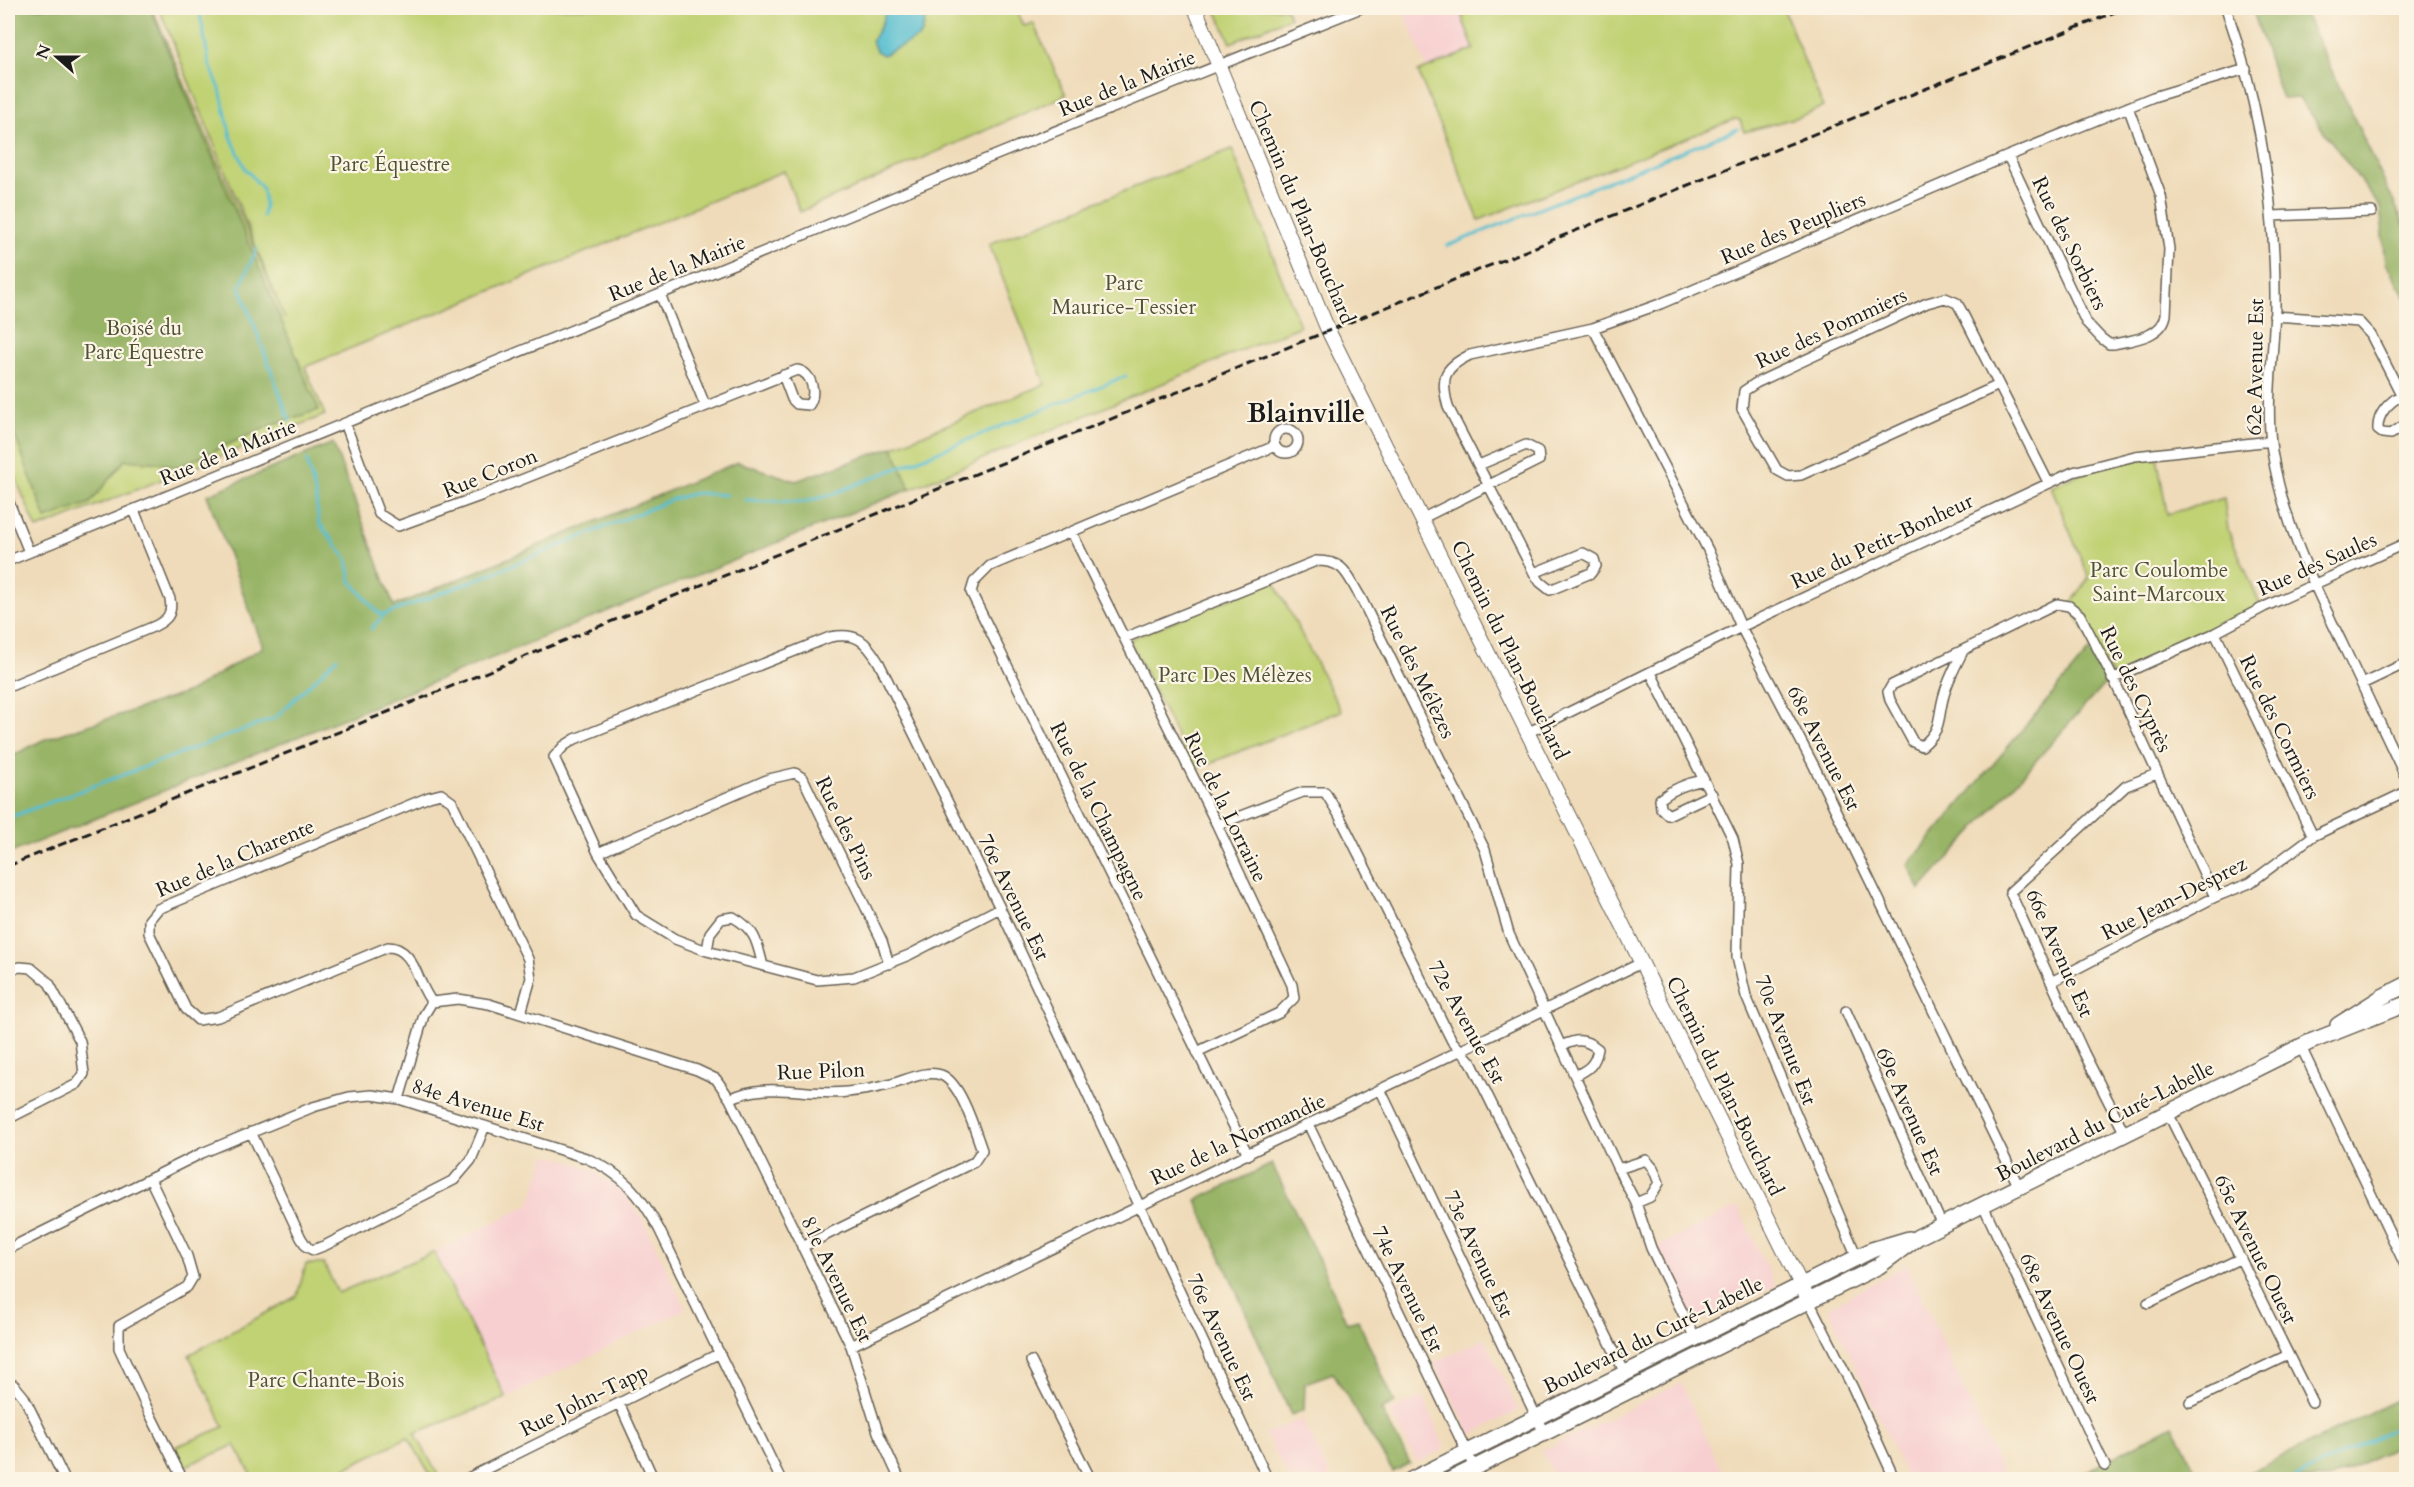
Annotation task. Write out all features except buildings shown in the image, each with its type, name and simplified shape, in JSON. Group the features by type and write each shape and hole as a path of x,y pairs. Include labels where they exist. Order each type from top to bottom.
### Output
{"main road":[{"name":"Boulevard du Curé-Labelle","path":"1411,1479 1857,1257 1872,1250 1918,1237 1983,1205 2305,1045 2382,997 2406,985"},
{"name":"Boulevard du Curé-Labelle","path":"2305,1045 2406,1007"},
{"name":"Boulevard du Curé-Labelle","path":"1450,1479 1880,1266 1918,1237"}],"street":[{"name":"Chemin du Plan-Bouchard","path":"1194,8 1316,304 1809,1301"},
{"name":"Rue de la Mairie","path":"8,561 944,176 1361,8"},
{"path":"1859,8 1866,8"},
{"name":"62e Avenue Est","path":"2226,8 2246,69 2261,132 2272,216 2274,316 2270,386 2271,441 2288,524 2314,586 2406,778"},
{"path":"2406,8 2406,15"},
{"name":"Rue des Peupliers","path":"1534,573 1583,553 1594,559 1596,566 1591,573 1550,590 1540,582 1534,573 1448,407 1442,385 1446,373 1457,361 1470,355 1593,328 1660,304 2128,107 2181,87 2246,69"},
{"name":"Rue des Sorbiers","path":"2008,156 2086,322 2109,344 2157,332 2164,325 2166,315 2169,249 2161,196 2128,107"},
{"path":"2272,216 2372,212"},
{"path":"660,294 705,405"},
{"name":"Rue des Pommiers","path":"1999,385 1802,475 1788,476 1777,470 1742,409 1744,391 1756,383 1927,303 1945,298 1957,303 1999,385 2048,482"},
{"path":"2274,316 2359,322 2371,335 2404,399 2390,403 2382,412 2377,422 2378,430 2391,434 2406,424"},
{"name":"68e Avenue Est","path":"1593,328 1708,550 1741,627 1814,766 2019,1187"},
{"name":"Rue Coron","path":"345,423 379,514 398,526 483,495 783,375"},
{"name":"Rue du Petit-Bonheur","path":"1527,733 1741,627 2073,472 2135,456 2271,441"},
{"path":"1421,519 1539,460 1538,452 1526,445 1479,465"},
{"path":"1072,533 1275,446"},
{"path":"8,500 29,552"},
{"path":"8,687 155,626 168,618 172,608 170,599 134,510"},
{"name":"Rue de la Lorraine","path":"1072,533 1292,985 1294,998 1280,1013 1197,1052"},
{"name":"Rue de la Champagne","path":"1072,533 990,566 974,582 971,592 1248,1155"},
{"name":"Rue des Saules","path":"2112,679 2406,543"},
{"name":"Rue des Mélèzes","path":"1124,638 1316,561 1333,561 1344,570 1361,598 1485,850 1509,934 1617,1169 1636,1203 1651,1248 1695,1338"},
{"name":"Rue des Cyprès","path":"1963,651 1947,686 1934,736 1922,746 1913,742 1890,700 1888,692 1892,686 2057,604 2069,606 2080,615 2215,897"},
{"name":"Rue des Cormiers","path":"2215,633 2313,836"},
{"name":"76e Avenue Est","path":"598,853 554,757 564,746 575,739 830,636 844,634 868,644 1000,908 1268,1479"},
{"path":"2362,684 2406,663"},
{"name":"70e Avenue Est","path":"1651,673 1733,839 1739,864 1737,957 1746,996 1857,1257"},
{"name":"Rue des Pins","path":"598,853 769,779 795,773 803,778 823,818 882,941 889,964"},
{"name":"66e Avenue Est","path":"2125,1134 2010,892 2126,786 2156,774"},
{"path":"1704,780 1685,783 1667,793 1660,798 1661,808 1668,814 1712,794"},
{"name":"72e Avenue Est","path":"1216,825 1304,792 1325,792 1339,815 1452,1041 1471,1062 1625,1373"},
{"name":"Rue Jean-Desprez","path":"2051,982 2215,897 2250,883 2313,836 2406,792"},
{"name":"Rue de la Charente","path":"432,1002 406,954 396,948 388,947 218,1017 198,1020 186,1010 147,924 152,914 158,909 441,794 449,799 454,807 528,958 531,978 521,1013"},
{"path":"598,853 636,915 675,939 706,951 818,980 854,977 889,964 1000,908"},
{"path":"706,951 710,933 721,919 733,917 747,925 755,938 763,966"},
{"name":"Rue de la Normandie","path":"851,1346 1140,1205 1382,1091 1641,963"},
{"path":"8,970 20,967 31,968 49,983 80,1041 84,1074 77,1084 8,1119"},
{"path":"399,1099 425,1011 432,1002 449,999 470,1000 521,1013 697,1070 716,1079 730,1099"},
{"name":"69e Avenue Est","path":"1846,1011 1942,1225"},
{"path":"1561,1046 1577,1039 1588,1041 1598,1048 1596,1060 1590,1069 1575,1076"},
{"path":"2305,1045 2406,1267"},
{"name":"Rue Pilon","path":"730,1099 751,1091 845,1093 885,1086 930,1073 942,1075 952,1082 968,1113 982,1150 974,1162 802,1247"},
{"name":"73e Avenue Est","path":"1382,1091 1544,1432"},
{"name":"84e Avenue Est","path":"8,1249 202,1153 333,1100 364,1095 399,1099 588,1159 608,1168 631,1185 649,1209 782,1479"},
{"name":"81e Avenue Est","path":"730,1099 851,1346 878,1432 900,1479"},
{"name":"65e Avenue Ouest","path":"2168,1113 2312,1402"},
{"path":"251,1132 304,1244 313,1250 454,1180 471,1160 485,1125"},
{"name":"74e Avenue Est","path":"1309,1126 1474,1467"},
{"path":"1617,1169 1646,1160 1653,1168 1659,1183 1650,1197 1636,1203"},
{"path":"150,1179 187,1256 193,1277 187,1287 119,1326 119,1348 183,1479"},
{"name":"68e Avenue Ouest","path":"1983,1205 2105,1466"},
{"path":"2148,1303 2241,1258"},
{"path":"1809,1301 1895,1479"},
{"name":"Rue John-Tapp","path":"464,1479 720,1353"},
{"path":"2190,1402 2288,1355"},
{"path":"1031,1361 1091,1479"},
{"path":"8,1385 14,1385 24,1397 65,1479"},
{"path":"619,1403 654,1479"}],"shaded area":[{"path":"1399,8 1468,8 1466,15 1474,49 1427,68 1406,17"},
{"path":"546,1155 598,1172 598,1175 612,1183 625,1195 643,1220 686,1309 506,1398 434,1252 530,1204"},
{"path":"1738,1206 1775,1286 1705,1320 1696,1319 1691,1317 1658,1246"},
{"path":"1907,1265 2005,1479 1908,1479 1828,1308"},
{"path":"1485,1338 1518,1410 1471,1435 1434,1363"},
{"path":"1681,1383 1725,1479 1555,1479 1542,1451"},
{"path":"1423,1396 1445,1449 1417,1462 1389,1411"},
{"path":"1302,1419 1332,1479 1290,1479 1265,1434"}],"green space":[{"name":"Parc Équestre","path":"8,8 152,8 285,319 159,8 887,8 877,32 889,52 922,33 927,10 937,8 953,18 972,8 1016,8 1024,26 1033,23 1066,95 800,212 784,171 305,367 325,415 37,529 8,460"},
{"name":"Boisé du Parc Équestre","path":"8,8 150,8 319,410 274,424 176,468 161,463 125,460 90,503 46,519 8,417"},
{"path":"1215,8 1286,8 1290,17 1231,43"},
{"path":"1468,8 1783,8 1823,107 1798,117 1744,132 1740,120 1735,119 1479,220 1418,72 1474,49 1462,17 1467,13"},
{"path":"2252,8 2302,8 2406,228 2406,298 2386,263 2380,207 2299,98 2282,99"},
{"name":"Parc Maurice-Tessier","path":"1232,149 1300,326 910,489 893,447 1045,384 989,244"},
{"path":"333,443 394,606 738,462 796,481 893,447 910,489 8,854 8,758 43,740 189,692 263,647 207,495"},
{"name":"Parc Coulombe Saint-Marcoux","path":"2157,456 2167,514 2224,498 2228,530 2262,608 2113,678 2070,605 2089,578 2051,486 2102,465"},
{"name":"Parc Des Mélèzes","path":"1274,581 1341,711 1193,770 1129,639"},
{"path":"2089,651 2109,679 1920,890 1908,865"},
{"path":"1272,1164 1347,1323 1358,1320 1395,1403 1381,1410 1410,1463 1393,1472 1333,1373 1305,1383 1304,1410 1291,1415 1196,1200"},
{"name":"Parc Chante-Bois","path":"434,1252 506,1398 415,1433 440,1479 433,1479 408,1437 324,1479 254,1479 235,1445 183,1467 175,1447 224,1427 189,1355 297,1296 306,1264 324,1264 338,1293"},
{"path":"2406,1395 2406,1442 2329,1479 2236,1479"},
{"path":"2173,1425 2200,1479 2071,1480"}],"water":[{"path":"887,8 933,8 927,10 922,33 918,38 883,55 876,51 872,41"}],"waterway":[{"path":"199,8 209,63 220,89 231,137 245,168 262,188 265,204 263,216"},
{"path":"1447,246 1738,129"},
{"path":"257,248 240,287 290,421"},
{"path":"746,500 803,502 830,495 1126,376"},
{"path":"307,461 315,492 319,523 347,559 351,581 377,612 384,615"},
{"path":"371,629 384,615 491,574 673,499 696,493 726,495"},
{"path":"8,818 275,718 337,658"},
{"path":"2291,1480 2406,1422"}],"railway":[{"path":"8,866 2125,8"}],"district":[{"name":"Blainville","path":"1306,413"}]}
